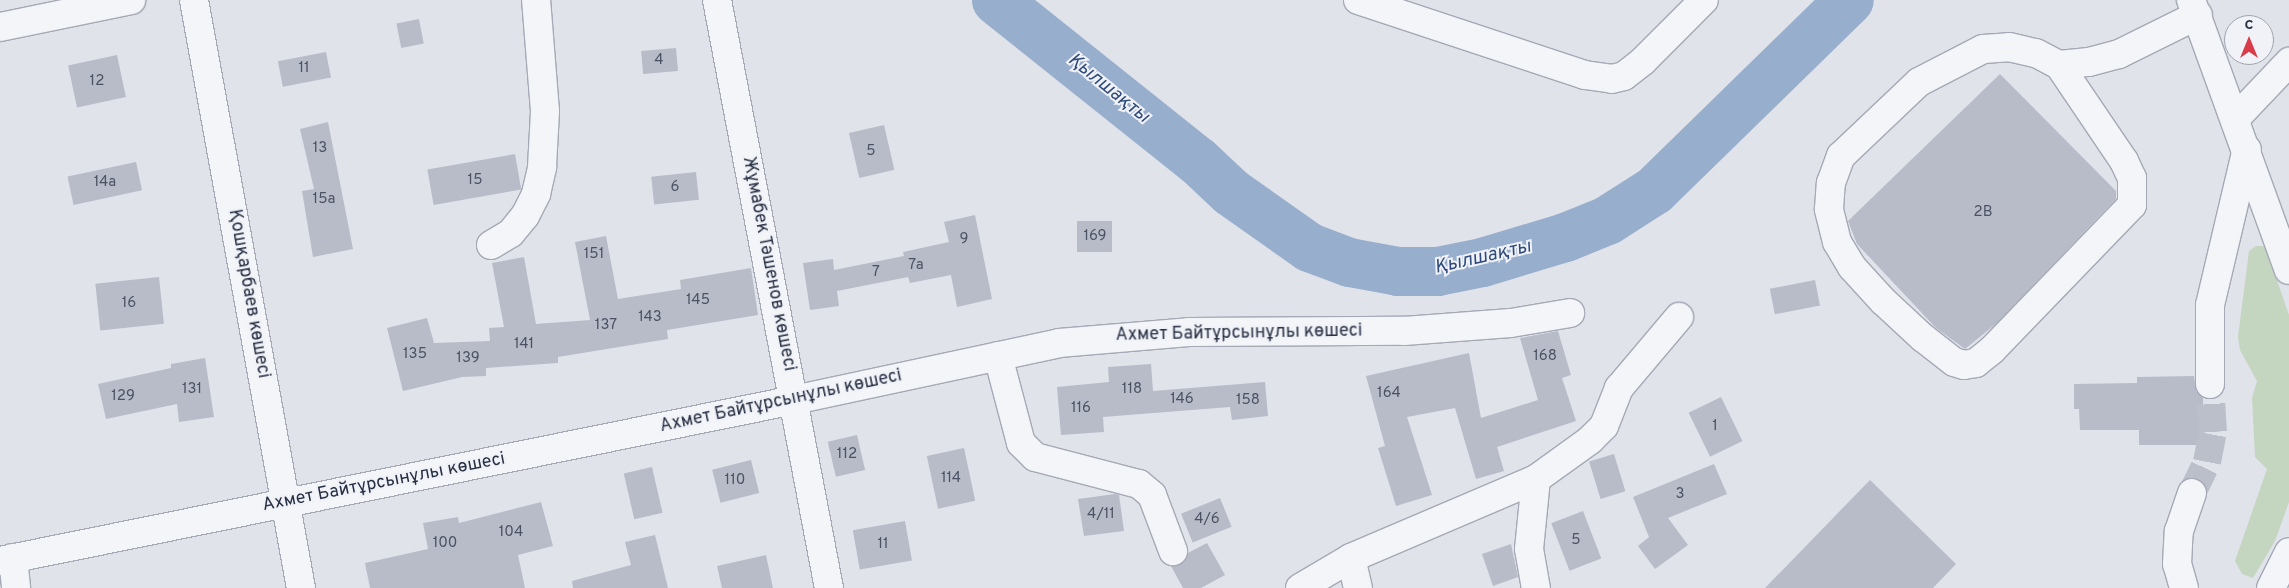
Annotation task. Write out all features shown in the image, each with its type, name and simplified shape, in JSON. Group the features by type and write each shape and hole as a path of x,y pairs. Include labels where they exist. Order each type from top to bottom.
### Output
{"street":[{"path":"0,27 132,0"},
{"name":"Қошқарбаев көшесі","path":"194,0 287,502 301,588"},
{"path":"491,245 511,233 525,216 536,194 542,167 545,111 536,0"},
{"name":"Жұмабек Тәшенов көшесі","path":"716,0 794,400 828,588"},
{"path":"1358,0 1584,75 1612,80 1624,76 1643,61 1704,0"},
{"path":"2059,65 2124,161 2132,178 2132,205 1992,350 1976,363 1964,365 1923,338 1852,267 1837,242 1829,209 1831,183 1841,156 1919,82 1952,63 1983,49 2009,47 2036,53 2059,65 2119,54 2194,8 2248,149 2287,261"},
{"path":"2235,119 2289,62"},
{"path":"2210,384 2210,305 2248,149"},
{"name":"Ахмет Байтұрсынұлы көшесі","path":"7,559 794,400 1059,343 1118,336 1189,332 1404,331 1511,323 1570,313"},
{"path":"1300,588 1351,558 1536,479 1590,440 1604,426 1619,388 1679,317"},
{"path":"998,356 1021,443 1035,457 1139,484 1152,495 1173,551"},
{"path":"1536,479 1529,549 1536,588"},
{"path":"2184,588 2177,564 2179,530 2192,493"},
{"path":"2279,577 2289,552"},
{"path":"1351,558 1358,588"},
{"path":"7,559 16,588"}],"green space":[{"path":"2256,246 2265,246 2289,315 2289,502 2275,541 2253,578 2242,574 2235,561 2267,469 2255,457 2252,398 2257,381 2240,350 2238,337 2249,251"}],"building":[{"path":"419,19 424,44 401,48 396,23"},
{"path":"676,48 678,71 643,74 641,51"},
{"path":"326,52 331,78 283,87 278,61"},
{"path":"117,55 126,97 77,107 68,65"},
{"path":"2000,74 2116,191 2116,199 1997,323 1965,349 1936,328 1857,244 1848,221"},
{"path":"328,122 353,249 313,257 302,191 314,189 300,129"},
{"path":"884,125 894,170 859,178 849,133"},
{"path":"515,154 521,189 434,205 427,169"},
{"path":"136,162 142,190 74,205 68,177"},
{"path":"696,172 699,200 654,205 651,177"},
{"path":"975,215 992,299 957,307 951,275 910,283 908,277 837,291 839,306 810,310 803,263 833,259 834,270 904,256 903,252 949,242 944,222"},
{"path":"1077,221 1112,221 1112,252 1077,252"},
{"path":"606,236 618,299 681,289 680,280 751,268 758,315 667,330 668,339 558,357 558,363 486,368 486,376 462,377 403,391 387,328 427,318 434,343 490,341 489,328 504,327 492,263 524,257 536,324 590,320 575,242"},
{"path":"159,277 164,324 100,330 95,284"},
{"path":"1815,280 1820,306 1775,314 1770,289"},
{"path":"1558,331 1571,375 1562,378 1576,421 1497,447 1504,471 1476,479 1455,408 1407,417 1432,495 1396,506 1378,448 1385,446 1366,376 1469,353 1481,418 1538,400 1520,338"},
{"path":"205,358 214,417 179,422 177,404 106,419 98,384 171,368 171,364"},
{"path":"1151,364 1153,391 1265,382 1268,416 1232,420 1230,407 1103,417 1104,432 1061,435 1057,387 1109,382 1108,367"},
{"path":"2194,376 2196,391 2203,398 2204,445 2139,445 2139,430 2080,430 2079,409 2074,409 2074,384 2137,383 2137,377"},
{"path":"1721,397 1742,441 1710,457 1689,413"},
{"path":"857,435 865,470 836,477 828,442"},
{"path":"964,448 975,501 938,509 927,456"},
{"path":"1614,454 1625,491 1601,499 1589,462"},
{"path":"751,460 759,493 720,503 712,470"},
{"path":"1714,464 1727,494 1668,518 1688,545 1655,569 1638,546 1649,537 1633,497"},
{"path":"652,467 663,513 634,519 624,474"},
{"path":"1870,480 1956,564 1933,588 1765,588"},
{"path":"1119,495 1124,531 1084,536 1078,499"},
{"path":"1220,498 1232,527 1193,542 1181,514"},
{"path":"541,502 553,546 518,555 525,588 370,588 365,563 428,549 423,523 458,517 459,523"},
{"path":"1583,511 1601,559 1570,571 1551,523"},
{"path":"905,521 912,560 860,570 853,530"},
{"path":"655,535 668,588 573,588 572,581 631,565 625,542"},
{"path":"1207,543 1225,575 1201,588 1183,588 1171,566 1179,565 1188,553"},
{"path":"1511,544 1518,577 1493,586 1482,554"},
{"path":"766,555 773,588 722,588 717,566"}],"waterway":[{"name":"Қылшақты","path":"996,0 1198,161 1231,192 1309,247 1349,262 1398,271 1437,271 1482,262 1565,237 1607,220 1654,190 1849,0"}],"tunnel":[{"path":"2192,493 2207,462 2213,432 2210,384"}]}
